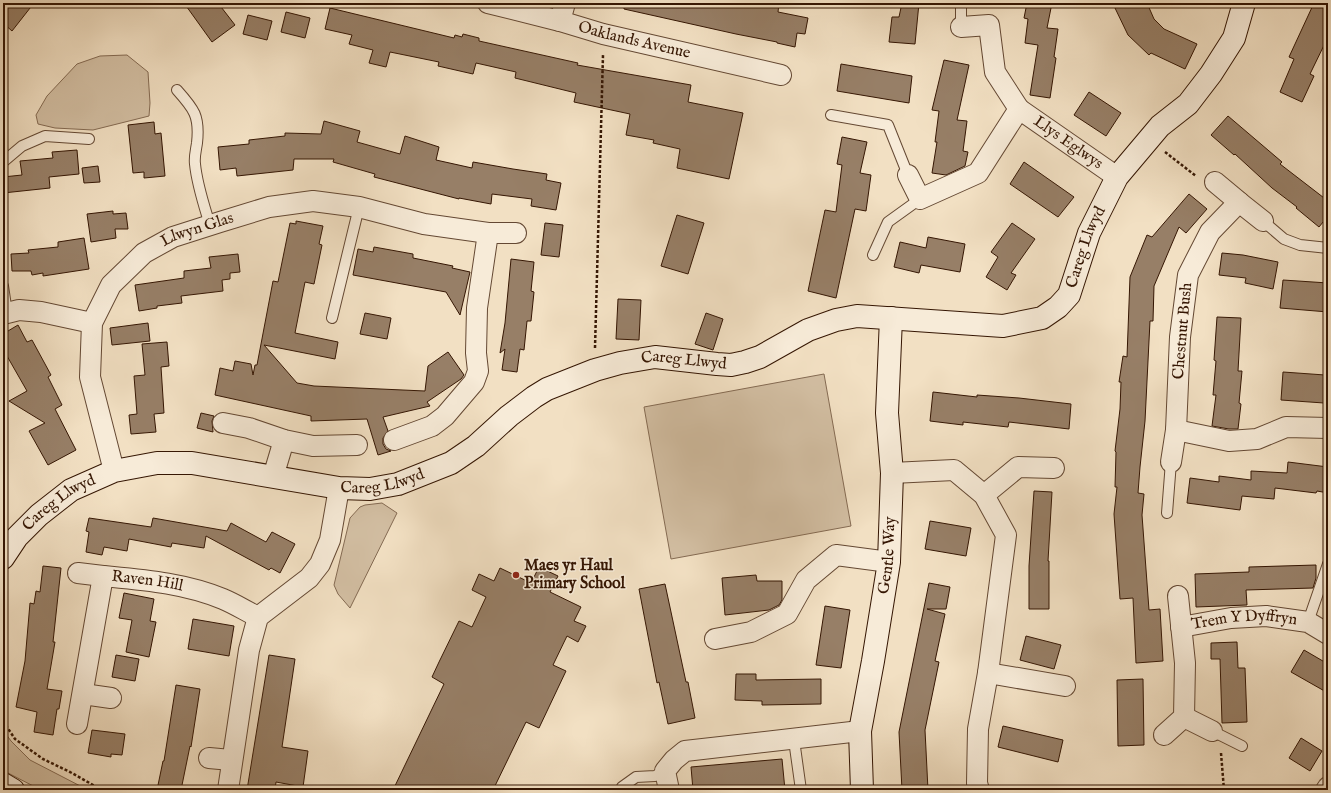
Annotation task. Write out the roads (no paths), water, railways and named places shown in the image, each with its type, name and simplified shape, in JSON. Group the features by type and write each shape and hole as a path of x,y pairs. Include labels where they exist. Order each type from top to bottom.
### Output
{"street":[{"name":"Oaklands Avenue","path":"488,3 563,12 603,34 781,75"},
{"name":"Careg Llwyd","path":"3,558 17,537 39,515 71,490 114,471 157,463 192,463 339,488 370,489 398,484 452,463 476,446 509,416 547,389 594,370 620,363 656,357 731,365 760,357 808,330 836,320 857,316 1003,326 1042,318 1058,308 1069,295 1089,233 1117,177 1160,126 1188,104 1211,74 1234,38 1244,3"},
{"name":"Llys Eglwys","path":"961,27 989,25 995,72 1018,109 1117,177"},
{"name":"Llys Eglwys","path":"920,199 978,173 1018,109"},
{"path":"908,175 920,199"},
{"path":"1216,182 1263,221"},
{"name":"Llwyn Glas","path":"114,471 90,377 92,323 111,285 144,253 173,237 210,225 270,207 314,200 359,207 424,224 488,233 516,233"},
{"name":"Chestnut Bush","path":"1171,462 1176,430 1180,337 1188,275 1210,232 1239,202"},
{"path":"394,440 432,426 445,416 474,382 478,370 476,353 477,308 488,233"},
{"path":"5,313 19,310 41,312 92,323"},
{"name":"Gentle Way","path":"862,790 860,731 889,562 892,473 887,413 891,318"},
{"path":"222,423 249,428 284,440 314,446 358,445"},
{"path":"1176,430 1229,441 1257,440 1286,427 1328,428"},
{"path":"273,477 284,440"},
{"path":"984,494 1018,467 1054,468"},
{"path":"892,473 954,470 984,494 1006,535 988,673 978,729 977,783 979,790"},
{"path":"228,790 231,760 249,650 258,617 309,578 320,564 330,540 339,488"},
{"path":"715,639 751,632 787,614 806,580 836,555 889,562"},
{"path":"78,573 103,576"},
{"name":"Raven Hill","path":"77,724 103,576 162,582 188,587 223,599 258,617"},
{"name":"Trem Y Dyffryn","path":"1178,596 1185,663 1184,717"},
{"name":"Trem Y Dyffryn","path":"1182,627 1238,617 1266,616 1308,622 1328,634"},
{"path":"988,673 1065,686"},
{"path":"83,694 111,698"},
{"path":"1164,735 1184,717 1216,739"},
{"path":"669,790 665,771 674,760 685,751 794,740 860,731"},
{"path":"209,758 231,760"},
{"path":"3,784 13,790"}],"lane":[{"path":"961,3 961,27"},
{"path":"177,90 191,106 197,117 197,139 194,163 199,188 210,225"},
{"path":"831,115 888,125 908,175"},
{"path":"3,162 22,146 45,136 89,139"},
{"path":"873,255 888,222 920,199"},
{"path":"332,318 359,207"},
{"path":"1263,221 1284,239 1300,245 1328,248"},
{"path":"3,286 5,313"},
{"path":"1167,513 1171,462"},
{"path":"1308,622 1328,564"},
{"path":"1216,739 1242,746"},
{"path":"794,740 801,790"},
{"path":"621,790 622,787 636,777 655,776 665,771"}],"place":[{"name":"Maes yr Haul Primary School","path":"516,575"}]}
